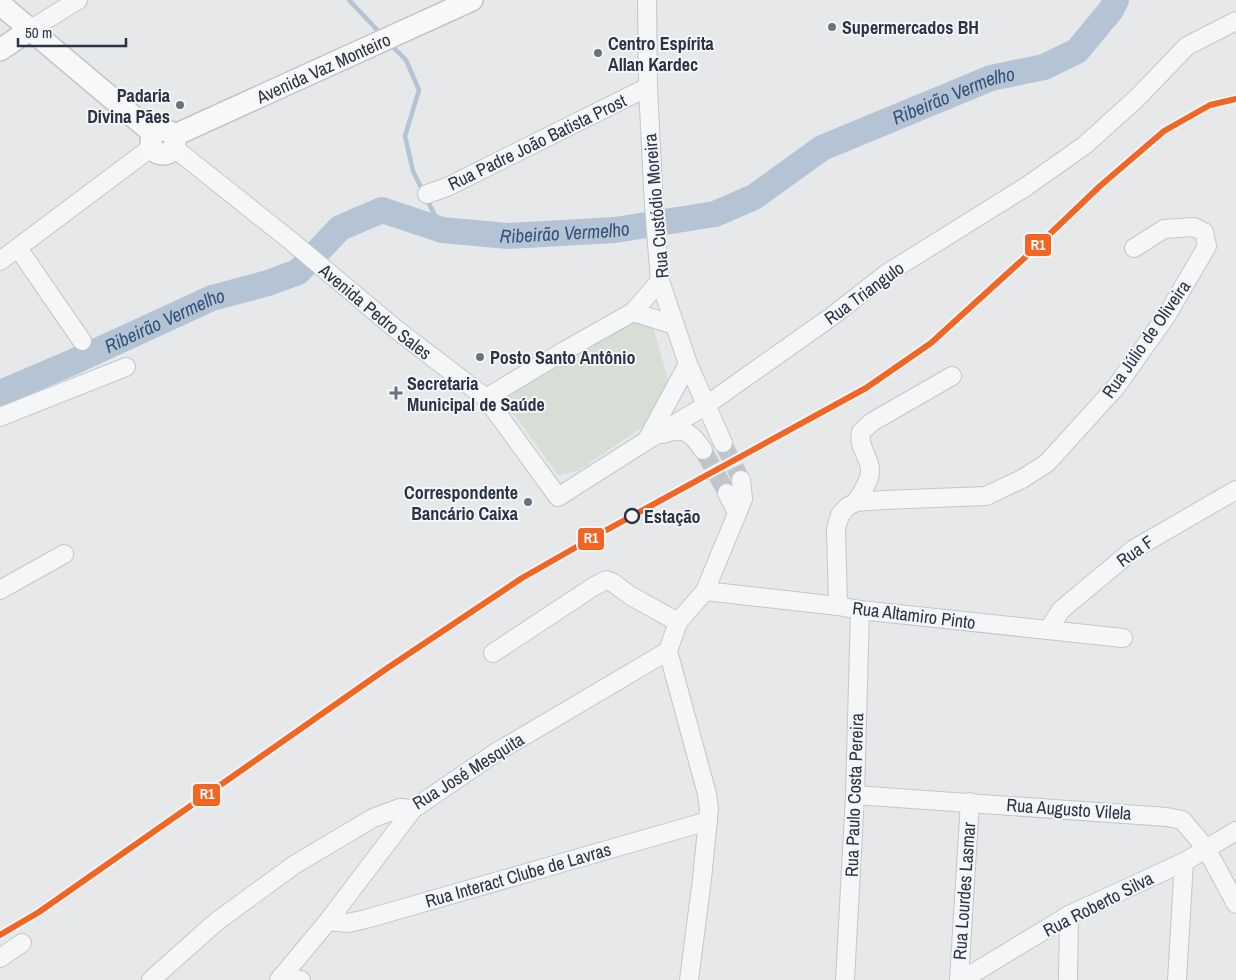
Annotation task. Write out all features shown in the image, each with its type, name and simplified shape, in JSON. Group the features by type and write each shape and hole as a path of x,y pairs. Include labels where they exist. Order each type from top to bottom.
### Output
{"main road":[{"name":"Avenida Vaz Monteiro","path":"163,141 472,0"},
{"name":"Avenida Pedro Sales","path":"0,4 163,141"},
{"path":"0,50 31,29"}],"street":[{"path":"31,29 78,0"},
{"name":"Rua Custódio Moreira","path":"648,0 646,41 654,206 660,281 688,364 722,443"},
{"name":"Rua Triangulo","path":"646,441 705,406 810,333 886,274 1027,186 1085,145 1137,98 1187,46 1236,21"},
{"name":"Rua Padre João Batista Prost","path":"427,194 447,187 648,87"},
{"path":"0,260 163,141"},
{"name":"Avenida Pedro Sales","path":"163,141 486,398 558,497 646,441"},
{"name":"Rua Júlio de Oliveira","path":"856,502 986,496 1022,479 1047,463 1116,387 1167,315 1208,246 1204,232 1194,227 1164,229 1134,248"},
{"path":"18,248 82,341"},
{"path":"486,398 633,312 660,281"},
{"path":"633,312 674,325"},
{"path":"646,441 688,364"},
{"path":"0,417 126,367"},
{"path":"838,606 837,521 847,508 856,502 870,472 870,466 860,443 861,432 872,422 952,376"},
{"path":"646,441 672,430 679,430 687,432 703,450"},
{"path":"689,980 708,821 707,794 668,651 678,622 705,591 743,499 741,480"},
{"name":"Rua F","path":"1048,630 1061,610 1134,549 1236,490"},
{"path":"727,493 737,513"},
{"path":"0,590 64,554"},
{"path":"493,653 606,580 678,622"},
{"name":"Rua Altamiro Pinto","path":"705,591 860,610 1123,638"},
{"name":"Rua Paulo Costa Pereira","path":"845,980 855,795 860,610"},
{"name":"Rua José Mesquita","path":"152,980 216,922 294,865 373,818 400,808 413,809 495,753 668,651"},
{"name":"Rua Augusto Vilela","path":"855,795 1167,817 1182,820 1206,848 1236,904"},
{"name":"Rua Lourdes Lasmar","path":"960,980 970,802"},
{"path":"280,978 328,922 413,809"},
{"name":"Rua Interact Clube de Lavras","path":"328,922 348,923 366,919 708,821"},
{"name":"Rua Roberto Silva","path":"960,980 1069,915 1184,862 1236,831"},
{"path":"1178,980 1184,862"},
{"path":"1068,980 1069,915"},
{"path":"0,958 22,943"},
{"path":"280,978 302,980"}],"shaded area":[{"path":"627,321 653,326 670,387 657,417 578,471 558,475 503,399"}],"waterway":[{"path":"349,0 381,34"},
{"name":"Ribeirão Vermelho","path":"0,393 73,362 212,298 268,283 298,272 340,228 382,210 442,230 508,236 615,230 715,214 754,197 822,148 991,78 1044,67 1077,51 1111,10 1116,0"},
{"path":"389,43 406,60 419,90 405,136 413,171 442,230"}],"tunnel":[{"path":"723,443 741,480"},
{"path":"703,450 727,493"}],"transit line":[{"name":"R1","path":"0,935 39,912 386,669 522,578 866,388 931,343 1100,186 1164,131 1210,105 1236,99"}],"place":[{"name":"Supermercados BH","path":"832,27"},
{"name":"Centro Espírita Allan Kardec","path":"598,53"},
{"name":"Padaria Divina Pães","path":"180,105"},
{"name":"Posto Santo Antônio","path":"480,357"},
{"name":"Secretaria Municipal de Saúde","path":"396,393"},
{"name":"Correspondente Bancário Caixa","path":"528,502"},
{"name":"Estação","path":"632,516"}]}
